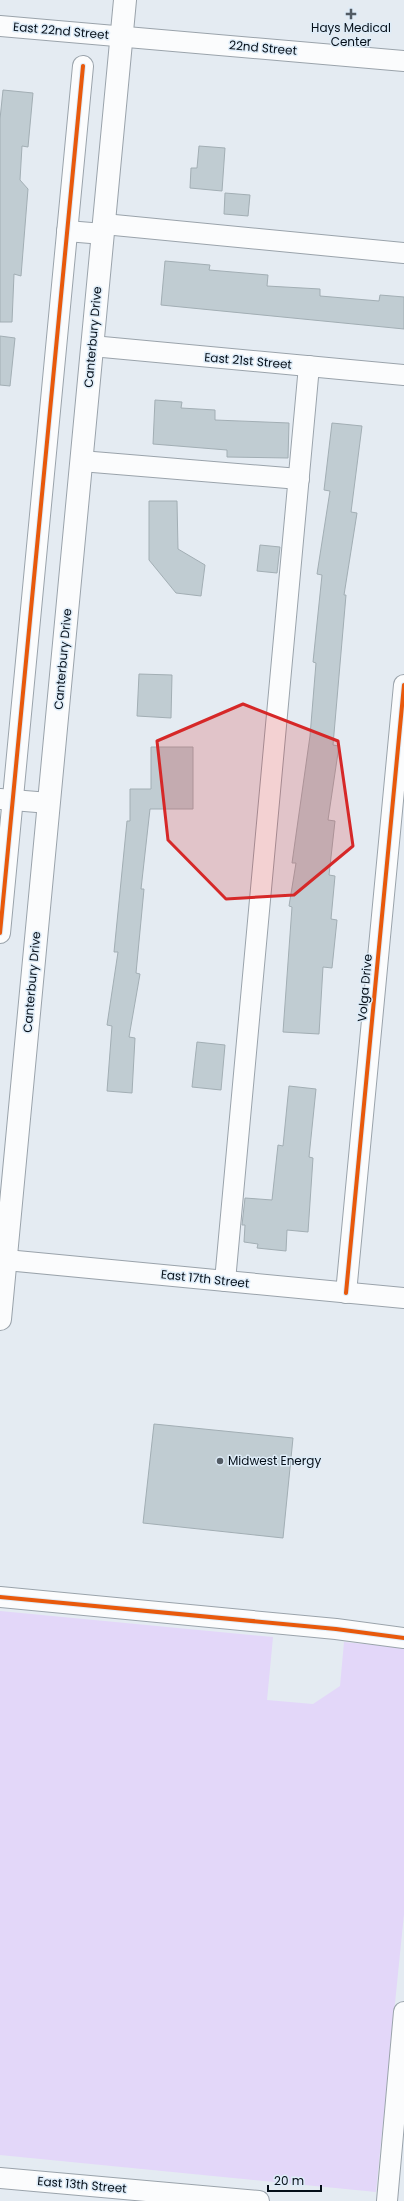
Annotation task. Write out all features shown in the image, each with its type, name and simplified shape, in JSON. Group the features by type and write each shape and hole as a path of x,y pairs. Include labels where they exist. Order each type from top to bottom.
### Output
{"main road":[{"name":"Canterbury Drive","path":"0,1319 125,0"}],"street":[{"name":"East 22nd Street","path":"0,26 122,36"},
{"name":"22nd Street","path":"122,36 404,61"},
{"path":"0,933 6,799 67,231 82,66"},
{"path":"67,231 103,229 404,253"},
{"name":"East 21st Street","path":"92,346 404,375"},
{"path":"225,1281 310,366"},
{"path":"81,461 299,479"},
{"name":"Volga Drive","path":"346,1293 404,684"},
{"path":"6,799 49,803"},
{"name":"East 17th Street","path":"6,1260 404,1298"},
{"path":"0,1597 404,1638"},
{"path":"387,2201 404,2012"},
{"name":"East 13th Street","path":"0,2178 260,2201"}],"highlighted area":[{"path":"243,704 338,741 353,846 294,895 226,899 168,840 157,741"}],"shaded area":[{"path":"0,1611 273,1637 267,1700 313,1704 340,1686 344,1642 404,1648 404,1914 376,2192 0,2155"}],"building":[{"path":"3,90 33,93 28,147 22,146 20,180 28,189 21,276 14,274 12,322 0,322 0,119"},
{"path":"199,146 225,148 222,191 190,188 191,168 197,168"},
{"path":"225,193 250,195 248,216 224,214"},
{"path":"165,261 210,265 209,270 268,275 267,286 320,289 320,296 379,301 380,295 404,297 404,329 161,305"},
{"path":"0,336 15,338 10,386 0,385"},
{"path":"155,400 182,402 181,408 215,410 215,420 289,423 288,458 227,457 227,450 153,444"},
{"path":"332,423 362,426 351,512 357,513 344,595 346,595 333,745 339,746 328,820 335,821 329,875 335,876 331,919 337,920 332,968 323,967 319,1034 283,1032 292,907 289,906 296,863 292,863 310,736 316,663 313,662 322,575 317,574 330,491 324,490"},
{"path":"149,501 177,501 178,549 205,565 201,596 176,593 149,560"},
{"path":"260,545 280,547 277,573 257,571"},
{"path":"139,674 172,675 171,718 137,716"},
{"path":"151,747 193,747 193,809 150,809 141,889 144,889 136,973 140,974 129,1037 135,1038 132,1093 107,1091 112,1026 107,1025 118,952 114,952 127,821 130,821 130,789 151,789"},
{"path":"197,1042 225,1045 221,1090 192,1087"},
{"path":"289,1086 316,1089 309,1157 313,1158 308,1232 287,1230 286,1251 257,1248 258,1244 244,1242 245,1225 242,1225 245,1198 272,1200 278,1145 283,1146"},
{"name":"Midwest Energy","path":"154,1424 293,1438 283,1538 143,1523"}],"cycle path":[{"path":"0,933 83,66"},
{"path":"346,1293 404,685"},
{"path":"0,1597 336,1629 404,1638"}],"place":[{"name":"Hays Medical Center","path":"351,14"},
{"name":"Midwest Energy","path":"220,1461"}]}
